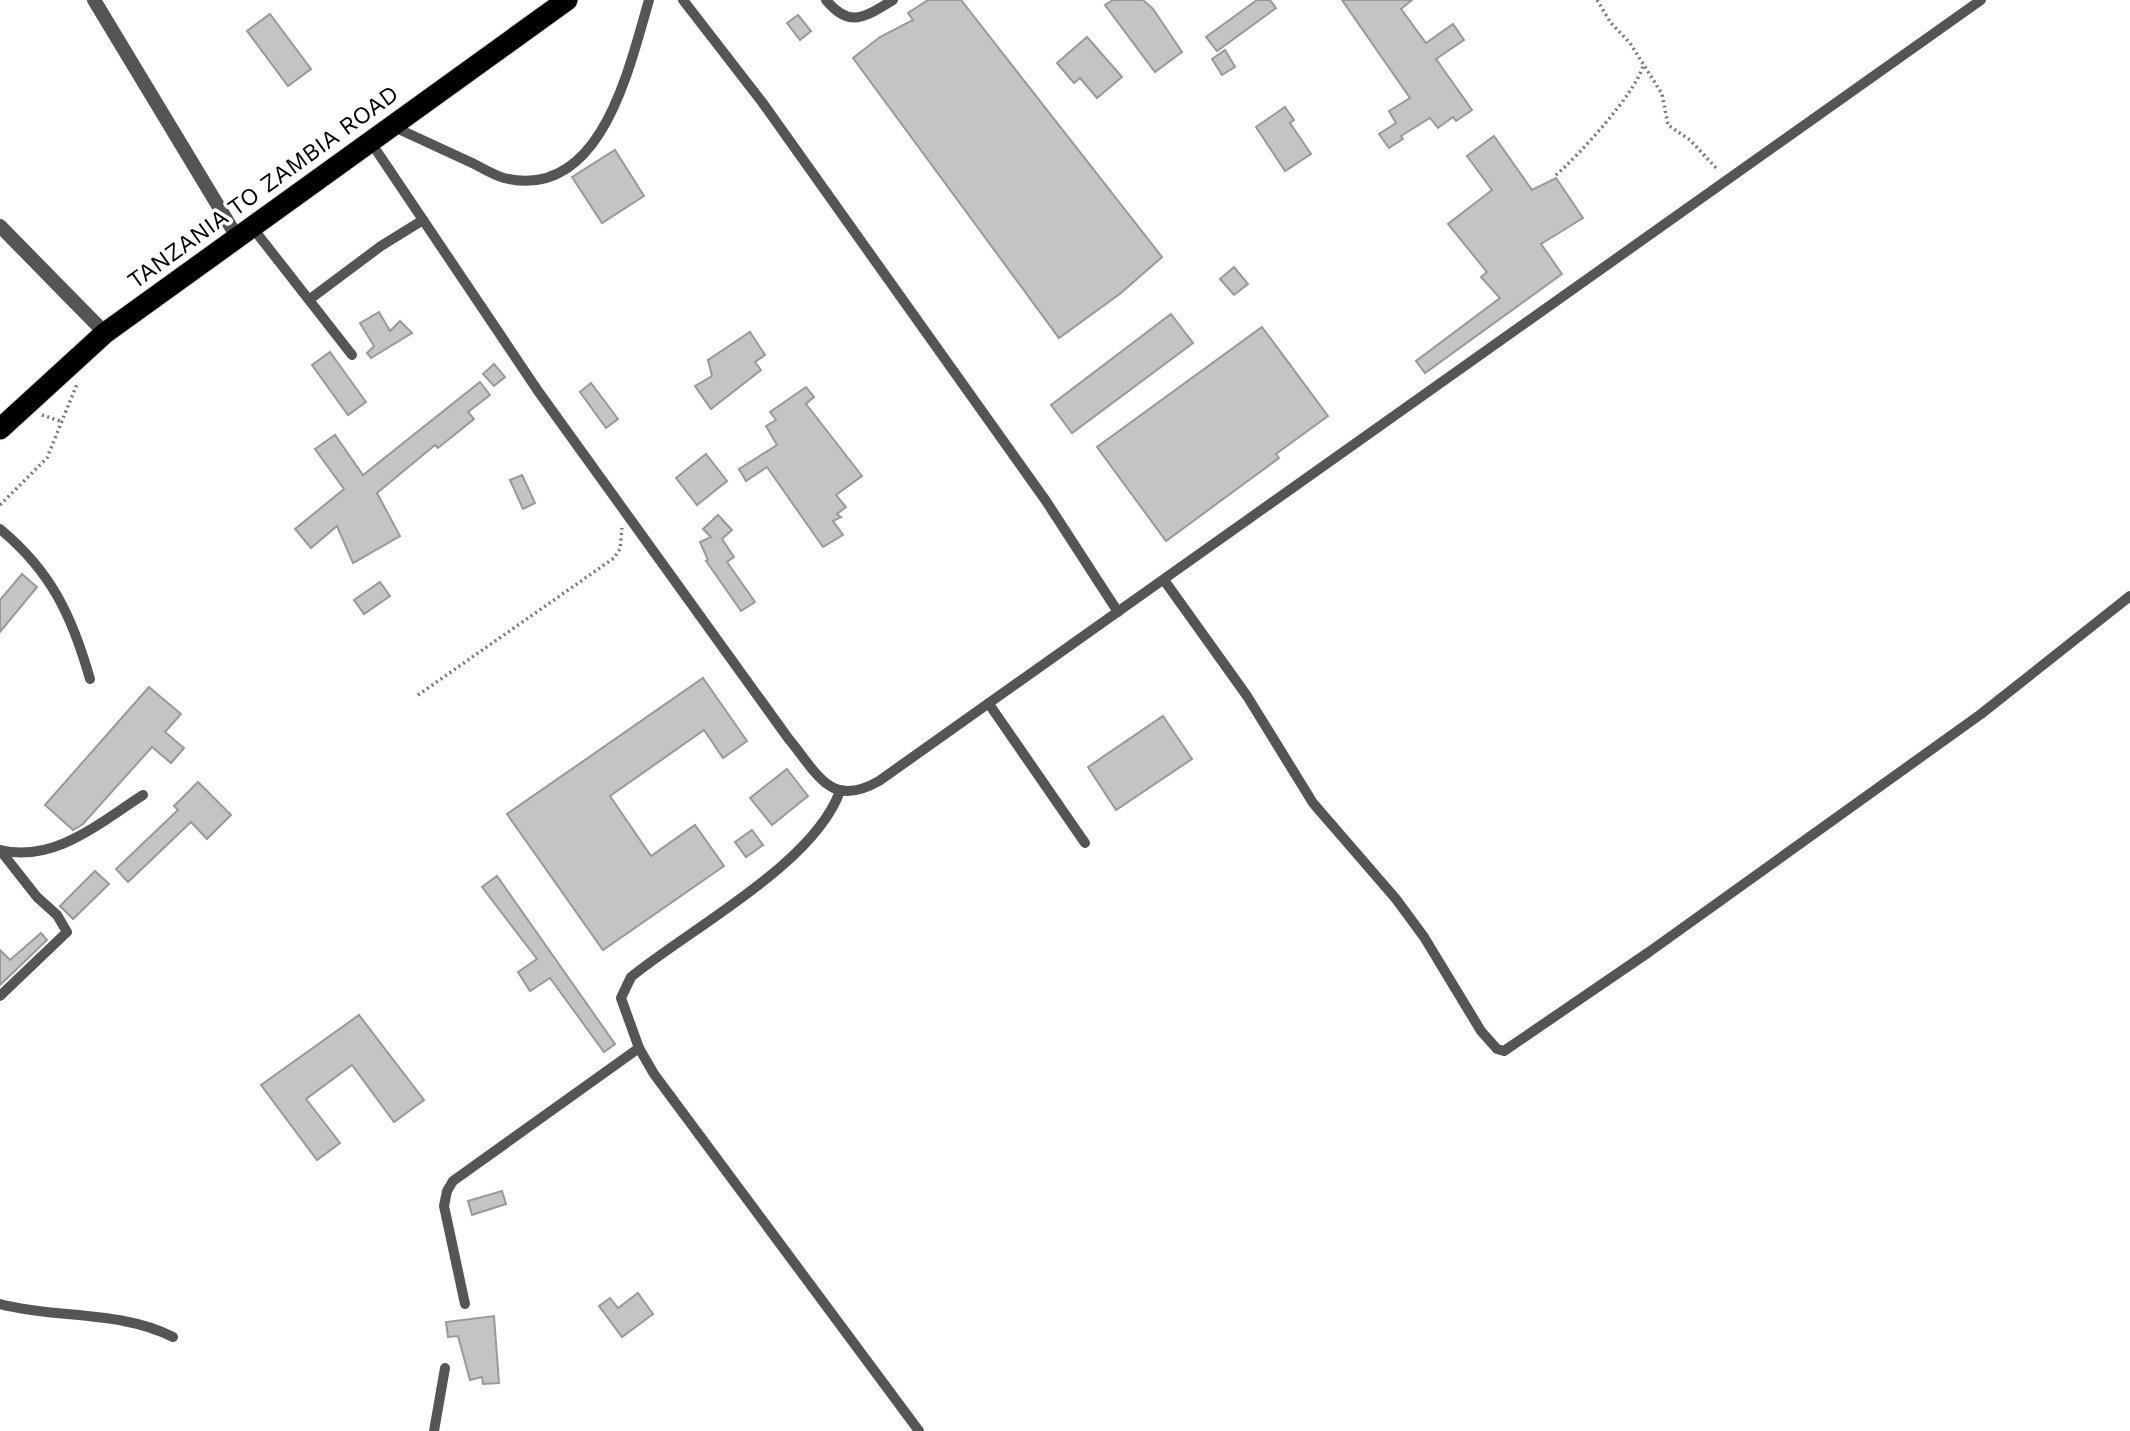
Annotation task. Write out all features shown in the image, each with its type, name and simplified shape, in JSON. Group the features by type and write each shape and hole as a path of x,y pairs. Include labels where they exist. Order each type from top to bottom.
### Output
{"highway":[{"name":"TANZANIA TO ZAMBIA ROAD","path":"0,429 105,333 567,0"}],"street":[{"path":"94,0 245,232"},
{"path":"0,226 105,333"}],"lane":[{"path":"392,126 503,178 536,182 567,170 594,145 615,105 649,0"},
{"path":"682,0 762,102 1046,502 1118,612"},
{"path":"826,0 839,15 853,18 870,14 893,0"},
{"path":"370,141 538,391 789,738 827,784 854,793 879,781 989,704 1725,179 1981,0"},
{"path":"310,299 381,246 423,220"},
{"path":"245,232 310,299 352,355"},
{"path":"0,529 26,551 56,590 90,679"},
{"path":"1164,580 1247,696 1313,803 1396,899 1424,937 1481,1031 1497,1049 1504,1051 1649,952 1981,714 2130,596"},
{"path":"989,704 1085,843"},
{"path":"840,790 831,810 789,860 631,977 621,998 639,1048 654,1074 724,1172 900,1401 919,1431"},
{"path":"0,850 30,853 66,844 143,795"},
{"path":"0,850 37,897 57,915 67,932 0,996"},
{"path":"465,1304 444,1206 447,1191 453,1181 639,1048"},
{"path":"0,1304 152,1326 173,1337"},
{"path":"434,1431 444,1368"}],"path":[{"path":"1597,0 1664,98 1668,125 1690,140 1725,179"},
{"path":"1556,175 1582,153 1593,134 1629,94 1643,66"},
{"path":"0,505 47,458 72,400 80,355"},
{"path":"418,695 614,558 620,549 620,530 629,517"}],"building":[{"path":"928,0 961,0 1162,257 1121,293 1059,338 853,58 880,37 913,20 908,13"},
{"path":"1113,0 1143,0 1153,9 1182,52 1155,72 1105,5"},
{"path":"1257,0 1270,0 1276,8 1217,51 1206,37"},
{"path":"1342,0 1412,0 1401,9 1426,43 1453,24 1464,40 1436,59 1472,110 1456,121 1453,117 1438,128 1430,118 1401,136 1403,139 1389,148 1379,134 1396,123 1389,111 1410,98"},
{"path":"270,14 311,69 288,86 247,31"},
{"path":"798,15 811,31 800,40 787,23"},
{"path":"1087,37 1122,77 1097,98 1080,78 1074,83 1057,63"},
{"path":"1225,50 1235,67 1222,75 1212,59"},
{"path":"1285,107 1294,120 1290,123 1311,154 1285,171 1256,127"},
{"path":"1494,136 1532,190 1556,178 1583,218 1541,244 1562,274 1425,373 1416,361 1500,298 1481,277 1487,272 1448,224 1492,190 1467,156"},
{"path":"615,150 644,196 602,223 572,177"},
{"path":"1234,267 1248,284 1234,295 1220,279"},
{"path":"379,312 390,331 400,321 412,333 371,358 367,353 374,346 360,323"},
{"path":"1171,314 1193,343 1072,433 1051,405"},
{"path":"1262,327 1328,416 1276,454 1279,458 1166,541 1097,447"},
{"path":"750,332 765,355 755,362 761,370 711,409 695,386 712,376 708,360"},
{"path":"330,352 366,402 348,415 312,365"},
{"path":"494,364 505,377 494,386 483,374"},
{"path":"480,382 490,395 468,412 474,419 438,448 435,445 377,493 400,536 353,563 337,526 311,548 295,529 344,489 315,449 335,435 363,475"},
{"path":"591,383 618,419 606,428 580,392"},
{"path":"806,387 814,397 806,404 862,476 836,495 846,507 837,514 841,517 833,521 843,535 823,547 767,467 746,481 739,469 777,445 766,426 776,420 770,412"},
{"path":"706,454 727,481 697,505 676,478"},
{"path":"522,475 535,503 523,509 510,480"},
{"path":"718,515 732,530 722,539 734,557 727,562 755,602 741,611 706,561 708,560 700,542 711,537 703,529"},
{"path":"22,574 37,587 0,632 0,600"},
{"path":"380,582 390,596 364,614 354,600"},
{"path":"703,678 747,741 723,758 704,730 610,796 651,856 695,825 724,866 603,950 507,814"},
{"path":"149,687 181,714 165,732 184,748 171,763 152,747 83,824 73,830 45,805"},
{"path":"1163,716 1192,759 1116,810 1088,767"},
{"path":"787,769 808,796 772,825 750,798"},
{"path":"198,782 231,815 207,839 191,822 128,882 116,869 178,810 174,806"},
{"path":"752,830 763,845 746,857 735,842"},
{"path":"95,871 109,884 73,919 60,906"},
{"path":"497,876 615,1044 604,1052 550,978 530,991 518,972 537,959 482,887"},
{"path":"41,933 47,940 0,985 0,950 10,960"},
{"path":"359,1015 424,1100 394,1122 352,1065 306,1099 340,1143 317,1160 261,1085"},
{"path":"502,1191 506,1204 472,1215 468,1201"},
{"path":"638,1293 653,1314 622,1337 599,1306 610,1298 618,1308"},
{"path":"494,1316 499,1383 483,1384 482,1377 470,1380 458,1336 448,1337 446,1322"}]}
